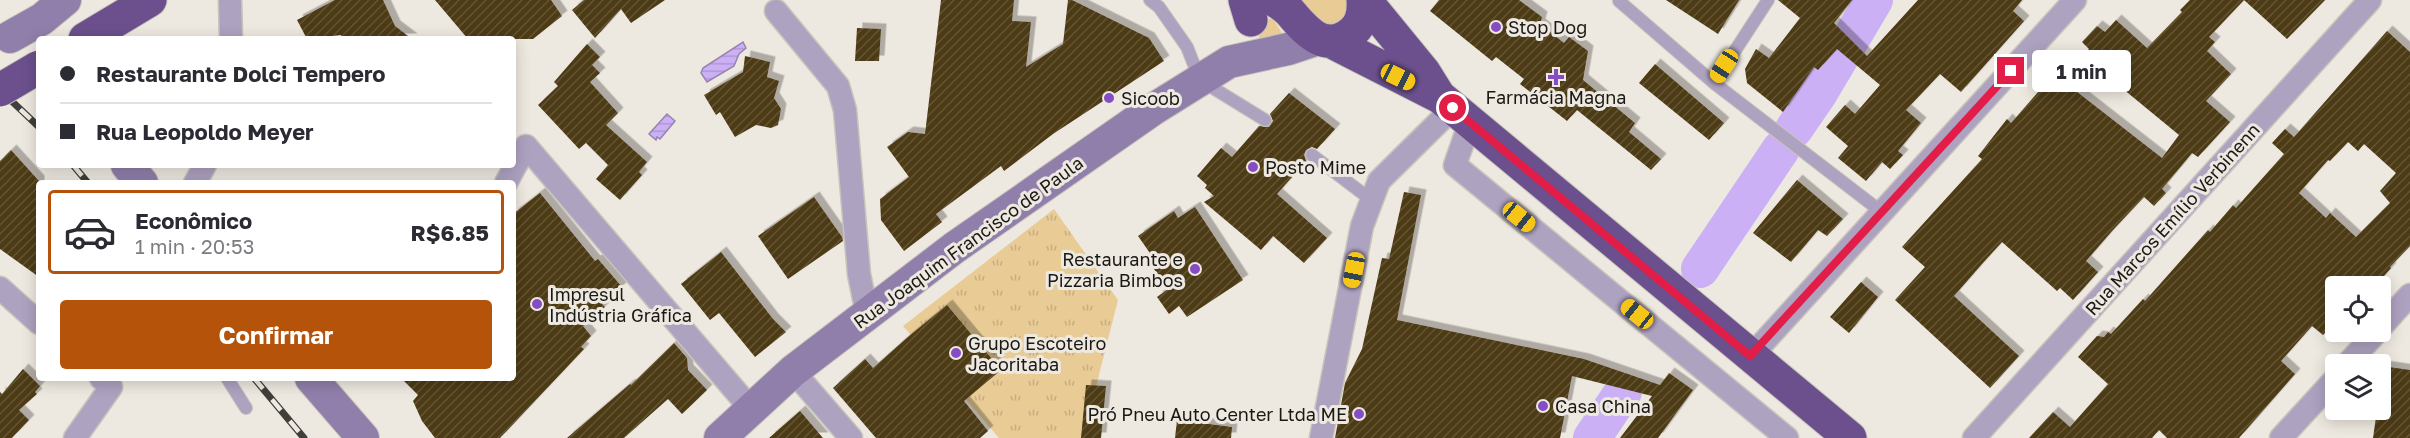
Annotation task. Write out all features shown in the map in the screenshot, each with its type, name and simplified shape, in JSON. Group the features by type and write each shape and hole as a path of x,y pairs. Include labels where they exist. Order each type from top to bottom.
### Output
{"highway":[{"path":"90,36 150,0"},
{"path":"1269,5 1306,32 1357,18"},
{"path":"1357,18 1454,109 1850,438"},
{"path":"1357,18 1424,72 1454,109"},
{"path":"0,90 36,70"}],"street":[{"path":"36,65 5,33 42,19 65,0"},
{"path":"76,0 77,36"},
{"path":"230,0 231,36"},
{"path":"1750,356 1883,213 2075,0"},
{"name":"Rua Marcos Emílio Verbinenn","path":"1974,438 2370,0"},
{"path":"1229,62 1269,5"},
{"path":"776,11 838,86 842,97 859,274 867,314"},
{"name":"Rua Joaquim Francisco de Paula","path":"720,438 793,371 867,314 963,242 1152,110 1229,62 1288,49 1357,18"},
{"path":"1321,438 1362,226 1370,199 1379,181 1454,109"},
{"path":"1454,109 1455,165 1787,438"},
{"path":"516,164 526,146 751,409"},
{"path":"130,168 140,180"},
{"path":"0,288 36,320"},
{"path":"2391,316 2410,295"},
{"path":"2356,354 2368,342"},
{"path":"793,371 851,438"},
{"path":"75,438 109,381"},
{"path":"314,381 363,438"},
{"path":"2281,438 2325,390"}],"lane":[{"path":"1150,0 1159,7 1187,47 1200,80 1264,120"},
{"path":"1714,83 1768,0"},
{"path":"1619,1 1714,83 1883,213"},
{"path":"1312,155 1370,199"},
{"path":"229,381 246,408"}],"green space":[{"path":"1299,0 1352,0 1344,23 1323,28"},
{"path":"1268,19 1273,19 1284,36 1259,41 1259,36"},
{"path":"1054,209 1118,300 1083,438 999,438 903,326"}],"shaded area":[{"path":"743,42 746,48 739,54 734,66 707,82 701,73 703,68"},
{"path":"667,114 675,121 660,139 657,137 656,140 649,134"}],"building":[{"path":"335,0 383,0 395,26 408,36 305,36 297,20"},
{"path":"435,0 551,0 562,16 533,39 516,39 516,36 465,36"},
{"path":"584,0 665,0 631,23 621,9 595,38 572,10"},
{"path":"941,0 1014,0 1012,21 1031,22 1026,67 1063,44 1068,0 1149,38 1164,61 1053,134 1004,171 1001,166 936,214 942,222 904,251 881,220 880,199 909,177 887,147 908,132 925,134"},
{"path":"1439,0 1519,0 1542,17 1540,24 1564,43 1569,37 1588,51 1583,80 1635,123 1629,132 1661,159 1651,170 1577,110 1567,121 1520,84 1524,79 1496,57 1492,61 1430,11"},
{"path":"1666,0 1739,0 1718,34"},
{"path":"1778,0 1852,0 1834,23 1867,56 1918,0 2022,0 2013,11 2024,21 1961,92 1940,74 1906,110 1921,123 1898,151 1903,155 1890,169 1882,162 1866,181 1838,158 1848,146 1826,127 1845,105 1855,114 1880,85 1837,49 1818,70 1814,67 1783,112 1747,83 1745,69 1756,49 1769,58 1800,18"},
{"path":"2190,0 2244,0 2209,37 2215,42 2207,51 2231,74 2206,101 2230,122 2198,157 2192,153 2162,189 2166,193 2154,206 2144,197 2112,231 2086,261 2098,272 2073,300 2060,288 2057,291 2002,242 1981,265 1954,296 2019,356 1990,388 1895,300 1925,267 1902,247 1982,159 1978,156 2007,119 2011,123 2054,74 2162,158 2179,135 2083,56 2089,49 2082,42 2097,26 2105,32 2116,20 2147,48 2182,12 2180,10"},
{"path":"2244,0 2325,0 2287,39"},
{"path":"857,28 881,29 879,61 855,61"},
{"path":"2387,31 2410,52 2410,246 2384,276 2325,276 2325,333 2323,335 2312,326 2281,361 2295,374 2239,438 2167,438 2159,430 2152,438 2029,438 2053,412 2070,427 2108,384 2078,357 2097,336 2104,337 2108,332 2111,334 2143,299 2145,301 2208,230 2210,232 2233,205 2236,208 2284,154 2272,143 2285,129 2294,137","holes":["2348,142 2358,151 2364,144 2396,173 2380,191 2390,203 2356,237 2330,213 2326,218 2299,193 2328,160 2330,161"]},
{"path":"587,44 600,57 592,65 600,73 590,82 618,113 606,125 647,162 639,172 642,175 620,200 596,179 608,165 586,143 579,149 538,105 558,86 554,82"},
{"path":"745,56 770,62 767,77 779,81 774,98 781,109 778,125 771,128 756,125 735,137 720,112 716,115 704,95 743,72"},
{"path":"1655,64 1724,123 1709,140 1639,83"},
{"name":"Posto Mime","path":"1289,93 1335,129 1317,149 1312,147 1306,150 1304,155 1306,161 1277,194 1327,238 1304,263 1273,236 1261,250 1204,202 1214,196 1197,176 1221,148 1232,157 1259,126 1269,127 1273,121 1270,114"},
{"path":"11,150 38,180 36,180 36,275 0,249 0,161"},
{"path":"1797,180 1843,219 1827,236 1818,230 1791,262 1753,233"},
{"path":"1404,192 1421,195 1397,320 1584,359 1660,385 1669,373 1693,390 1658,438 1620,438 1652,396 1572,376 1560,438 1335,438 1345,383 1362,349 1382,258 1389,259"},
{"path":"540,193 595,261 598,259 622,287 602,304 605,307 583,326 591,336 581,347 584,349 500,438 435,438 422,421 413,401 418,395 404,381 516,381 516,212"},
{"path":"814,197 843,241 788,279 758,236"},
{"name":"Restaurante e Pizzaria Bimbos","path":"1195,207 1243,280 1187,317 1179,306 1169,314 1157,297 1168,289 1147,259 1152,256 1138,236 1174,211 1178,218"},
{"path":"721,252 773,319 786,332 755,357 719,313 710,320 681,284"},
{"path":"1861,282 1878,297 1849,333 1830,317"},
{"path":"947,305 1001,370 964,401 988,431 980,438 876,438 833,388 865,359 873,368"},
{"path":"674,343 687,358 688,370 707,390 682,414 668,399 624,438 567,438 631,385"},
{"path":"2391,367 2410,370 2410,438 2373,438 2376,420 2391,420"},
{"path":"23,369 40,386 35,392 37,394 19,410 29,420 12,438 0,438 0,392 2,394"},
{"path":"1086,385 1106,386 1101,438 1081,438"},
{"path":"800,411 823,438 769,438"},
{"path":"1177,420 1232,427 1231,438 1175,438"}],"waterway":[{"path":"1794,129 1818,94 1874,0"},
{"path":"1700,269 1781,149"},
{"path":"1592,438 1623,392"}],"railway":[{"path":"0,90 36,124"},
{"path":"76,168 86,180"},
{"path":"256,381 304,438"}],"place":[{"name":"Stop Dog","path":"1496,27"},
{"name":"Farmácia Magna","path":"1556,77"},
{"name":"Sicoob","path":"1109,98"},
{"name":"Posto Mime","path":"1253,167"},
{"name":"Restaurante e Pizzaria Bimbos","path":"1195,269"},
{"name":"Impresul Indústria Gráfica","path":"537,304"},
{"name":"Grupo Escoteiro Jacoritaba","path":"956,353"},
{"name":"Casa China","path":"1543,406"},
{"name":"Pró Pneu Auto Center Ltda ME","path":"1359,414"}],"route":[{"path":"1453,108 1750,356 2011,71"}]}
